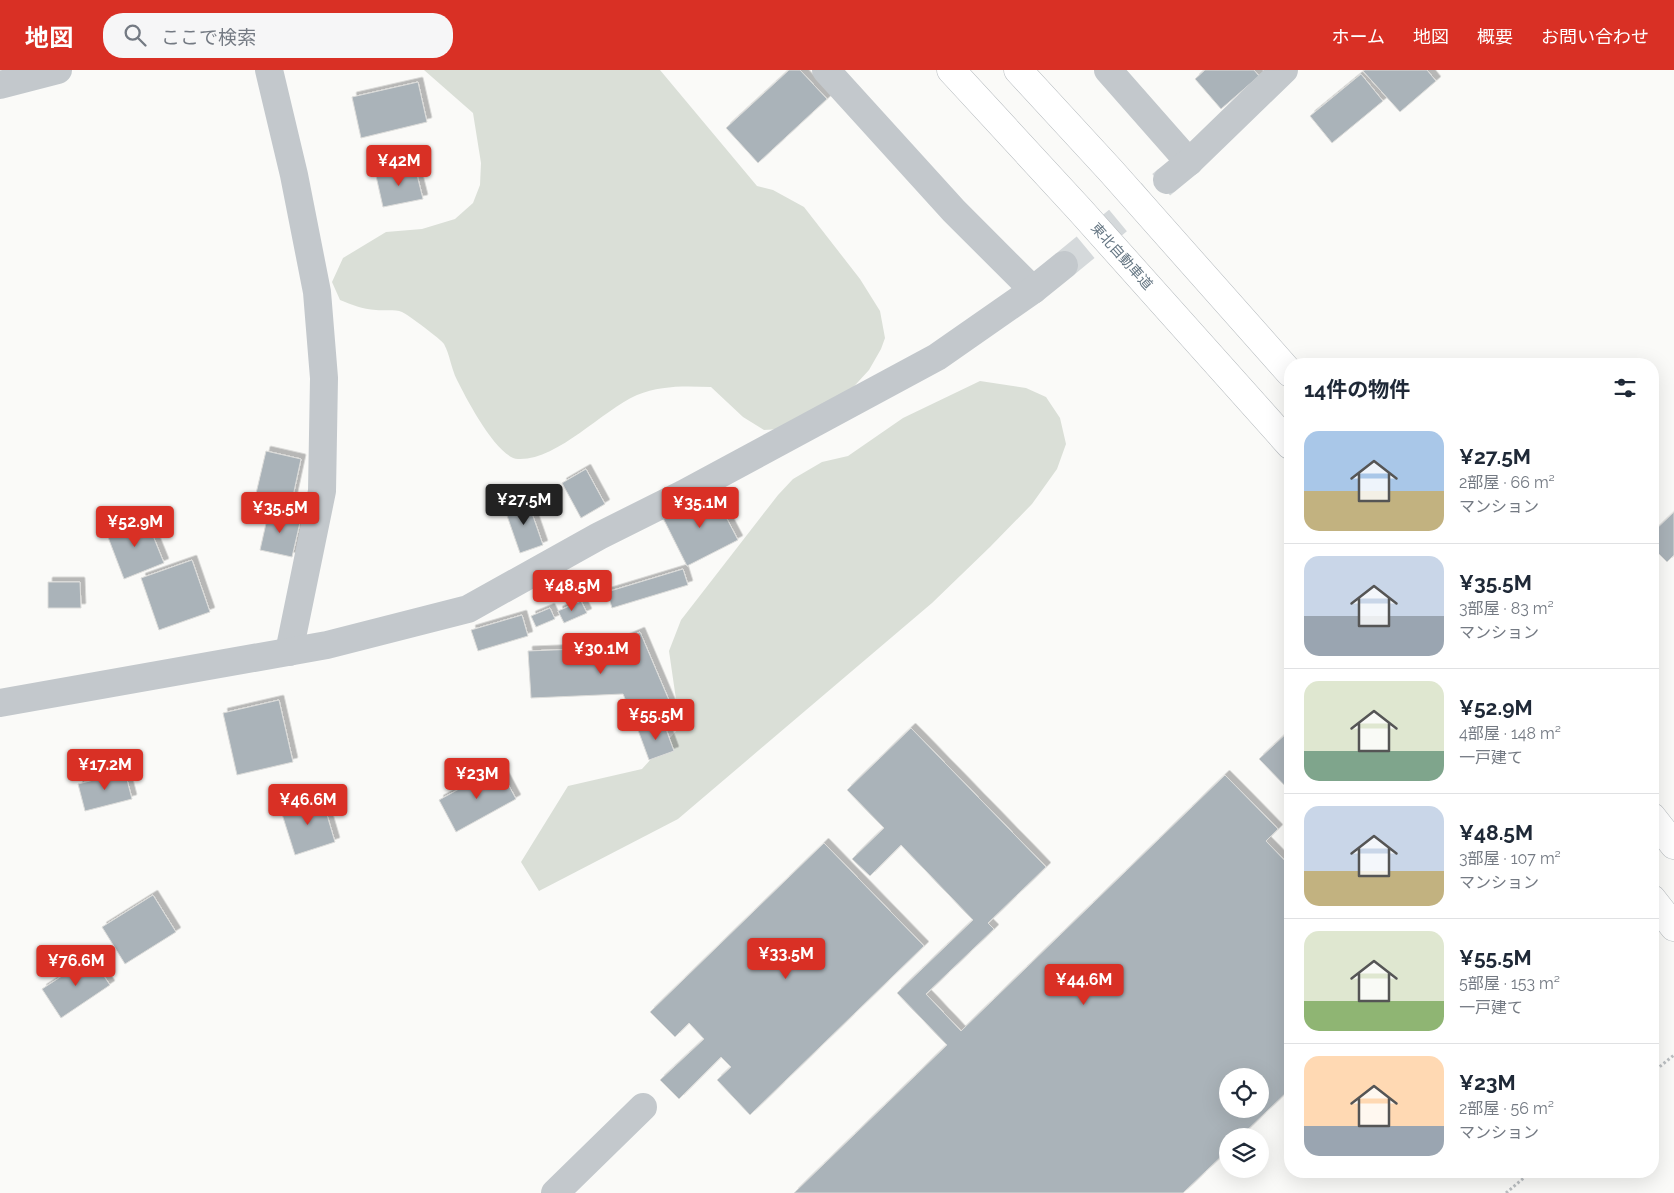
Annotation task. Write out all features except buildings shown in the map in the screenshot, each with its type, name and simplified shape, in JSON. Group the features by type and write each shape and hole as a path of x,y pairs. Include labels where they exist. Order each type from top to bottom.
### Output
{"highway":[{"name":"東北自動車道","path":"951,70 1080,210 1284,438"},
{"path":"1018,70 1117,178 1284,366"},
{"path":"1659,825 1674,845"},
{"path":"1659,908 1674,928"}],"street":[{"path":"0,86 58,70"},
{"path":"269,70 294,175 317,292 324,378 322,491 289,652"},
{"path":"826,70 954,211 1033,290"},
{"path":"1108,70 1189,162"},
{"path":"1167,180 1189,162 1284,70"},
{"path":"0,703 327,645 468,608 599,536 684,494 937,357 1033,290 1064,265"},
{"path":"555,1193 643,1107"}],"path":[{"path":"1659,1067 1674,1055"},
{"path":"1506,1193 1524,1178"}],"shaded area":[{"path":"424,70 660,70 757,186 773,190 804,207 860,279 880,311 885,338 869,370 847,394 780,429 764,430 743,417 711,387 674,387 655,389 623,402 579,434 548,452 518,459 510,456 492,438 475,413 457,380 446,348 442,342 402,312 366,309 340,300 332,282 343,258 386,232 422,229 455,219 473,203 480,185 481,163 473,113"},
{"path":"980,381 1026,388 1046,397 1060,418 1066,444 1057,469 1032,504 932,603 678,819 539,891 521,862 568,786 642,769 680,727 669,651 681,620 778,495 793,479 822,462 848,456 903,418"}],"tunnel":[{"path":"1064,265 1167,180"}]}
